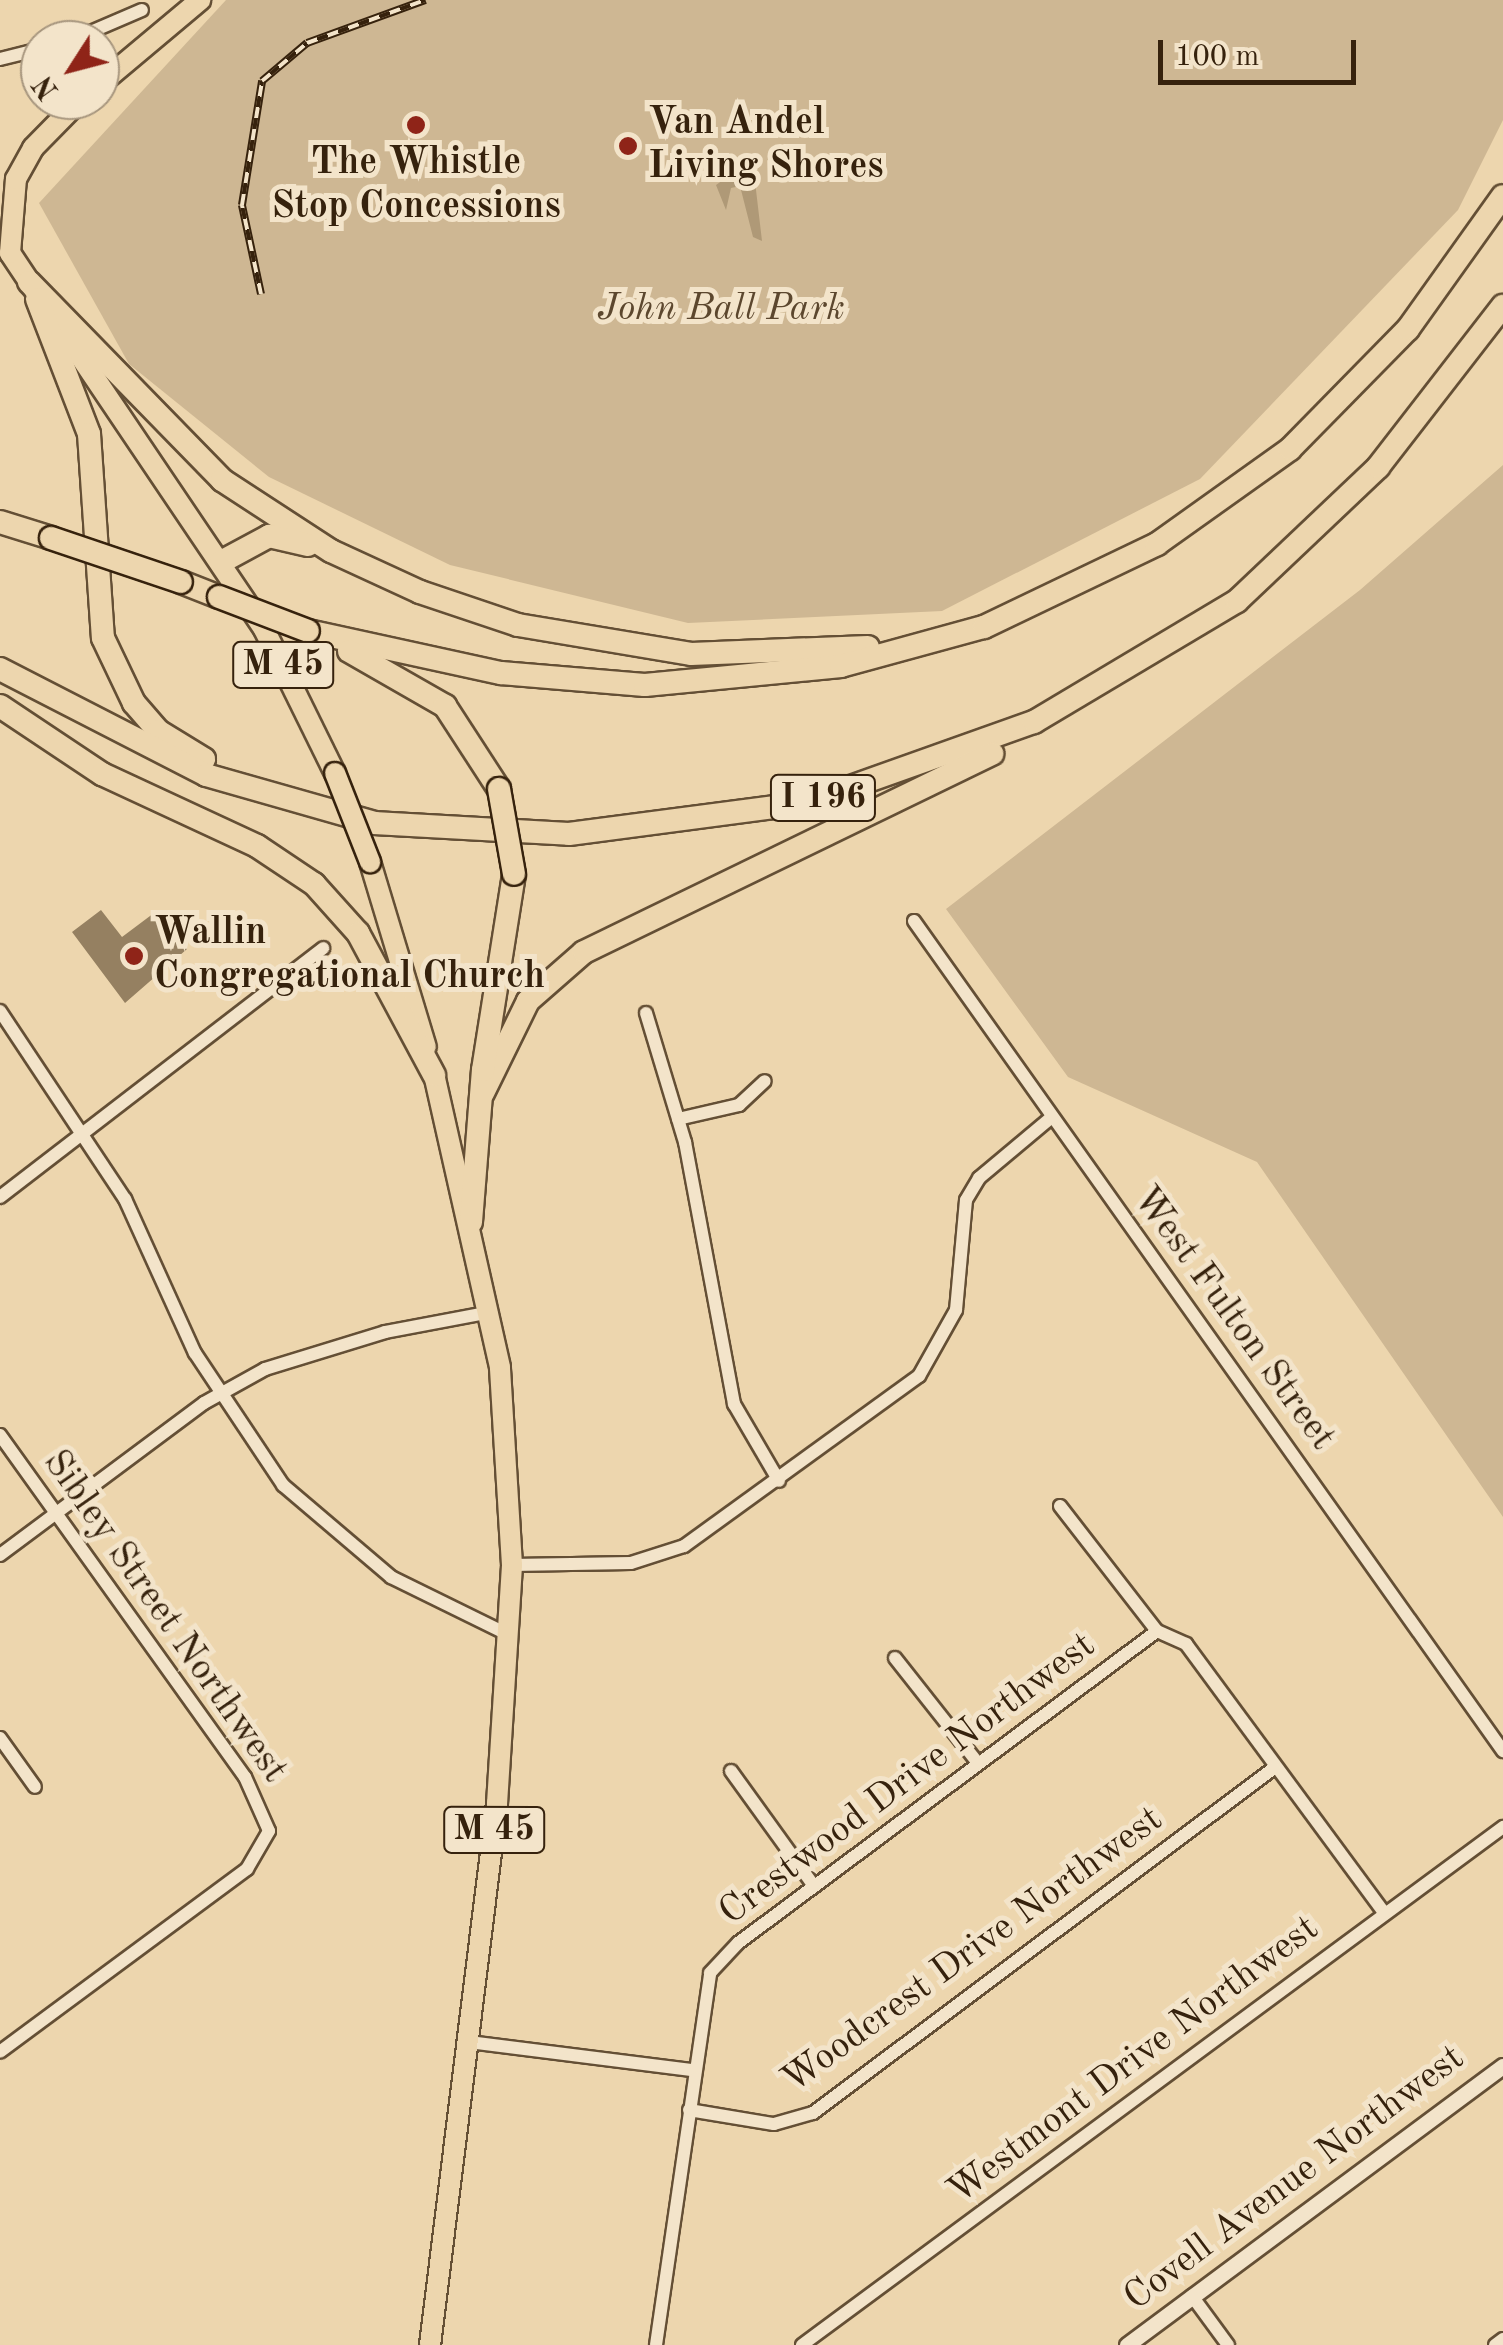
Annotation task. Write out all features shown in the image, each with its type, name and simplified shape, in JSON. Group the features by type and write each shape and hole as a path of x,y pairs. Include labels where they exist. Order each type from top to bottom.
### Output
{"highway":[{"path":"312,632 502,673 645,684 786,675 942,640 1025,610 1157,544 1290,449 1408,329 1503,196"},
{"path":"29,282 185,449 331,551"},
{"path":"29,282 89,434 97,604 120,680 158,730 184,749 313,808"},
{"name":"I 196","path":"0,668 206,775 313,808 484,833 588,833 747,815 952,755 1120,677 1237,601 1315,534 1473,354 1503,306"},
{"path":"0,522 181,582 312,632 418,684 445,706 500,789 514,874 482,1093 471,1222"},
{"path":"222,562 269,536 331,551 502,620 604,643 759,656 942,640"},
{"path":"482,1093 528,1000 584,952 1081,711 1120,677"},
{"path":"0,706 102,774 257,846 314,884 358,933 434,1074"}],"main road":[{"path":"120,67 200,0"},
{"path":"60,120 33,148 16,179 10,253 222,562"},
{"name":"M 45","path":"222,562 335,773 370,862 434,1074 491,1312 512,1566 509,1635 469,2042 430,2345"}],"street":[{"path":"119,20 142,10"},
{"name":"West Fulton Street","path":"914,921 1503,1751"},
{"path":"0,1197 324,948"},
{"path":"0,1011 84,1135 149,1245 219,1393 316,1517 433,1602 509,1635"},
{"path":"646,1013 678,1120 734,1404 779,1481"},
{"path":"678,1120 739,1105 765,1081"},
{"path":"512,1566 656,1556 728,1520 918,1376 943,1345 956,1310 966,1200 980,1178 1052,1118"},
{"path":"0,1555 219,1393 300,1355 491,1312"},
{"name":"Sibley Street Northwest","path":"0,1434 245,1777 268,1838 247,1869 1,2050"},
{"path":"1060,1506 1157,1631 1186,1644 1384,1913"},
{"name":"Crestwood Drive Northwest","path":"692,2070 704,1984 721,1958 1157,1631"},
{"path":"895,1658 978,1763"},
{"path":"0,1738 34,1786"},
{"name":"Woodcrest Drive Northwest","path":"689,2110 774,2124 813,2113 1274,1768"},
{"path":"731,1772 814,1886"},
{"name":"Westmont Drive Northwest","path":"802,2345 1503,1827"},
{"path":"469,2042 692,2070 656,2345"},
{"name":"Covell Avenue Northwest","path":"1127,2345 1503,2066"},
{"path":"1192,2296 1228,2345"},
{"path":"1495,2345 1503,2339"}],"green space":[{"name":"John Ball Park","path":"226,0 1503,0 1503,120 1458,210 1200,479 942,611 688,623 450,565 269,477 129,364 39,203 115,120 120,120 120,115"},
{"path":"1503,465 1503,1517 1257,1162 1068,1077 946,909 1360,590"}],"shaded area":[{"path":"743,166 754,173 762,241 753,237 740,186 731,188 726,210 716,185"}],"building":[{"name":"Wallin Congregational Church","path":"101,910 122,937 158,910 187,949 125,1003 72,932"}],"railway":[{"path":"261,294 242,205 262,81 307,43 425,0"}],"place":[{"name":"The Whistle Stop Concessions","path":"416,125"},
{"name":"Van Andel Living Shores","path":"628,146"},
{"name":"Wallin Congregational Church","path":"134,956"}]}
